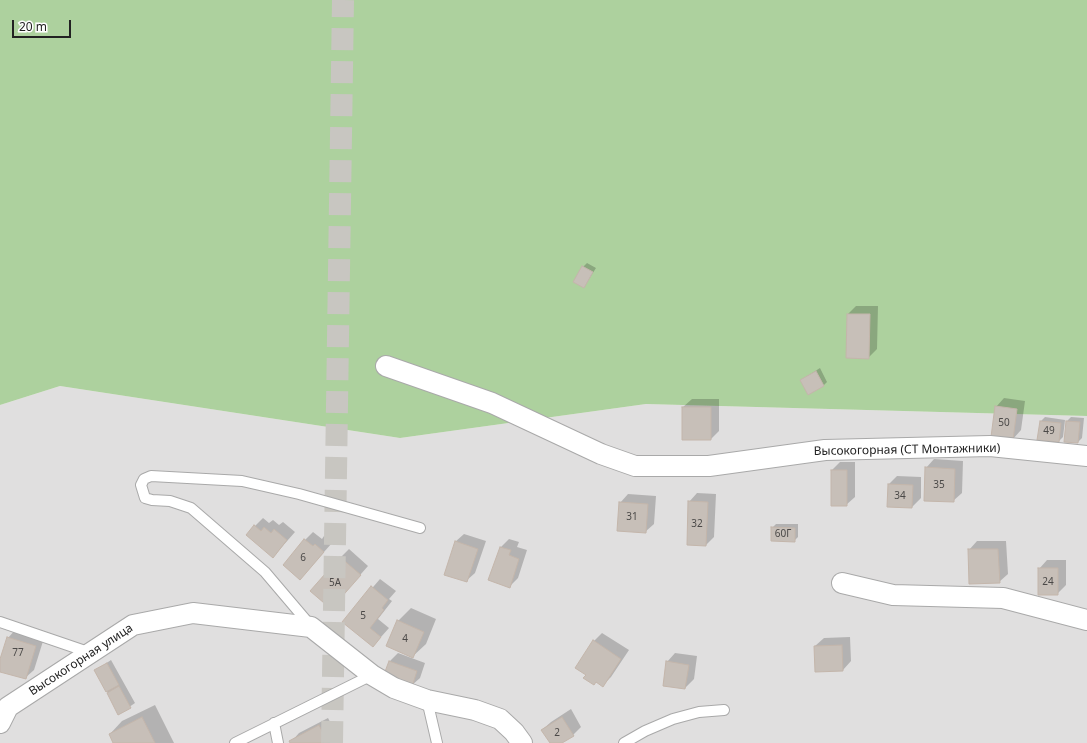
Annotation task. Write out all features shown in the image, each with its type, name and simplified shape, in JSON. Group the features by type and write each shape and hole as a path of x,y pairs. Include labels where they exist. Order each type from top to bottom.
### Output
{"street":[{"name":"Высокогорная (СТ Монтажники)","path":"386,366 492,403 601,454 634,466 709,466 825,450 990,446 1087,456"},
{"path":"842,583 893,595 1003,598 1087,620"},
{"name":"Высокогорная улица","path":"0,723 8,707 133,625 193,613 311,627"},
{"path":"311,627 372,675 394,688 428,700 475,710 500,719 514,732 522,743"}],"lane":[{"path":"311,627 265,572 191,508 170,501 145,498 141,485 144,479 151,476 242,481 299,494 420,528"},
{"path":"0,622 91,653"},
{"path":"235,743 372,675"},
{"path":"428,700 437,743"},
{"path":"624,743 645,730 673,719 699,712 724,710"},
{"path":"274,723 278,743"}],"shaded area":[{"path":"60,386 400,438 646,404 1087,416 1087,743 0,743 0,405"}],"green space":[{"path":"0,0 1087,0 1087,416 646,404 400,438 60,386 0,405"}],"building":[{"path":"582,266 593,272 584,288 573,282"},
{"path":"847,314 870,314 869,359 846,358"},
{"path":"816,371 824,386 808,395 800,380"},
{"path":"995,406 1017,409 1013,440 991,437"},
{"path":"682,407 711,407 711,440 682,440"},
{"path":"1040,421 1061,423 1059,442 1037,440"},
{"path":"1066,421 1080,422 1078,443 1064,442"},
{"path":"925,467 955,469 954,502 924,501"},
{"path":"831,470 847,470 847,506 831,506"},
{"path":"888,484 913,485 912,508 887,507"},
{"path":"688,501 708,502 706,546 687,545"},
{"path":"619,502 648,504 646,533 617,531"},
{"path":"254,525 261,531 264,527 271,533 274,529 287,540 273,558 246,535"},
{"path":"771,527 795,528 795,542 771,541"},
{"path":"304,539 313,546 315,544 324,552 300,580 283,565"},
{"path":"455,541 478,549 467,582 444,575"},
{"path":"500,547 511,550 509,555 519,559 510,588 488,580"},
{"path":"968,549 998,549 1000,583 969,584"},
{"path":"340,557 361,575 331,609 310,591"},
{"path":"1038,568 1058,568 1058,595 1038,595"},
{"path":"371,586 388,600 382,608 384,610 370,628 381,637 373,647 342,622"},
{"path":"397,620 424,632 413,658 386,646"},
{"path":"7,637 36,646 26,679 0,672 0,659"},
{"path":"593,640 621,659 603,687 596,682 594,685 583,678 586,675 575,668"},
{"path":"842,645 843,671 815,672 814,646"},
{"path":"389,661 417,671 412,687 383,677"},
{"path":"666,661 689,665 685,689 663,686"},
{"path":"107,663 119,685 106,692 94,670"},
{"path":"119,686 131,708 118,715 107,693"},
{"path":"142,717 155,743 113,743 109,734"},
{"path":"562,717 574,736 562,743 550,743 541,730"},
{"path":"319,725 328,743 290,743 289,741"}],"tunnel":[{"path":"332,743 343,0"}]}
